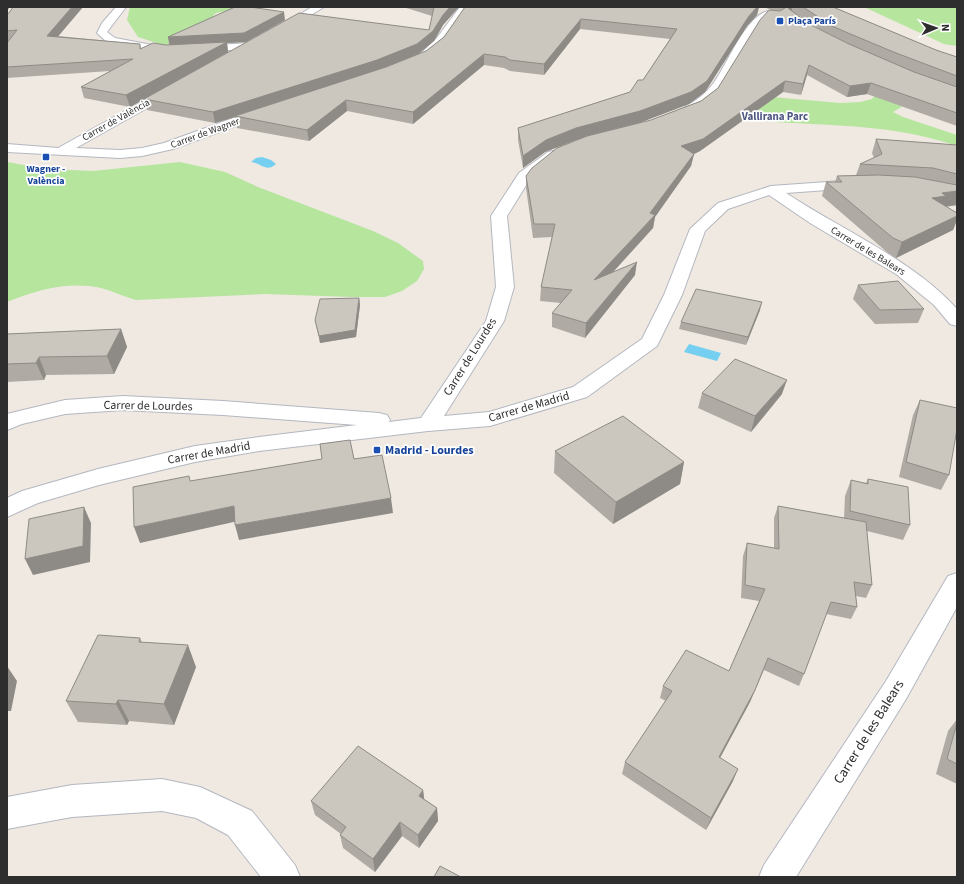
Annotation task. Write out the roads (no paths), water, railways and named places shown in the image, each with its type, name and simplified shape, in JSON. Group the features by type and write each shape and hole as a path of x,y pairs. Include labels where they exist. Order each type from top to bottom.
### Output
{"street":[{"path":"122,7 106,25 102,33 112,41 168,51 249,46"},
{"path":"229,58 319,7"},
{"path":"408,64 422,58 439,44 448,28 465,7"},
{"path":"680,113 694,108 711,95 753,26 766,11"},
{"name":"Carrer de València","path":"60,152 182,84"},
{"name":"Carrer de Wagner","path":"7,148 120,154 142,152 168,146 275,108"},
{"name":"Carrer de Lourdes","path":"7,423 15,419 65,407 123,403 223,408 428,424 495,321 504,286 499,216 504,206 524,176 551,156 569,148"},
{"name":"Carrer de Madrid","path":"7,508 30,497 98,477 195,454 260,444 428,424 490,419 580,392 650,342 673,295 698,229 723,206 771,190 869,183"},
{"name":"Carrer de les Balears","path":"771,190 816,220 902,270 940,301 957,320"},
{"name":"Carrer de les Balears","path":"776,877 896,690 957,583"},
{"path":"7,813 72,801 162,795 200,803 240,823 283,877"}],"water":[{"path":"262,157 271,160 276,164 272,167 266,168 251,162 256,158"},
{"path":"689,344 721,353 717,361 684,352"}],"place":[{"name":"Plaça París","path":"780,21"},
{"name":"Wagner - València","path":"46,157"},
{"name":"Madrid - Lourdes","path":"377,450"}],"district":[{"name":"Vallirana Parc","path":"775,116"}]}
